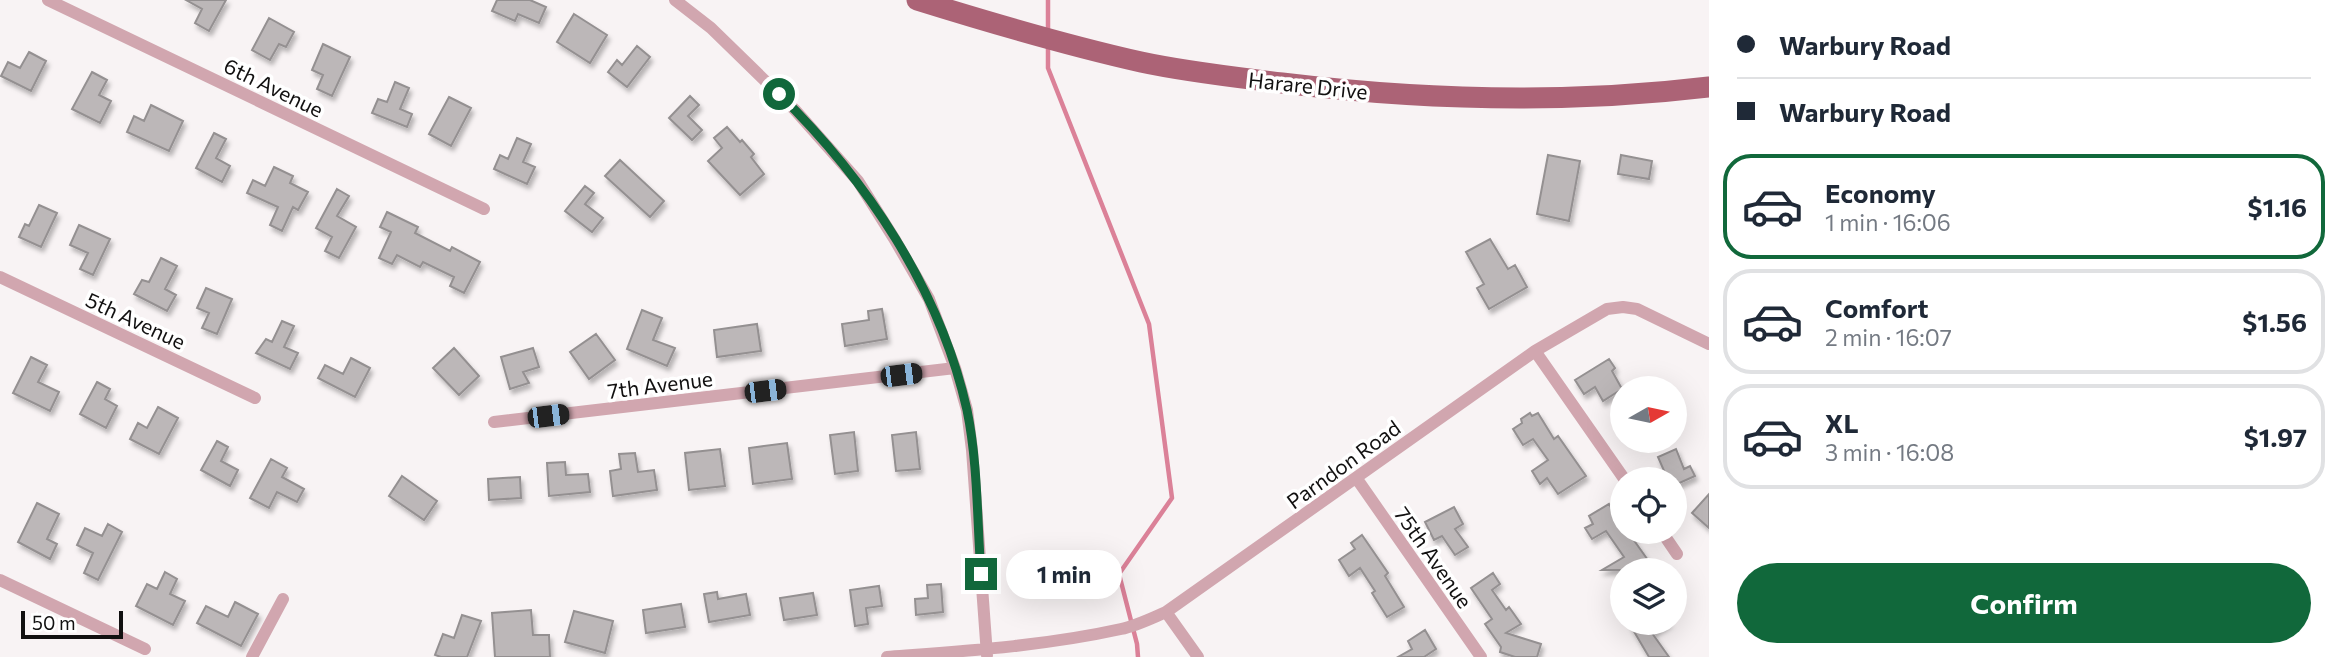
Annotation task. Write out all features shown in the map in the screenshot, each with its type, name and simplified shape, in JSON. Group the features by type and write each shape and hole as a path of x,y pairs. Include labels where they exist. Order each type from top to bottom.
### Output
{"main road":[{"name":"Harare Drive","path":"917,0 1028,34 1142,62 1183,70 1352,91 1540,97 1663,92 1709,87"}],"street":[{"name":"6th Avenue","path":"48,0 484,209"},
{"path":"675,0 711,28 795,110 858,181 929,299 955,368 967,410 987,653"},
{"name":"5th Avenue","path":"0,277 256,398"},
{"name":"Parndon Road","path":"887,657 987,653 1124,628 1166,612 1535,351 1607,309 1637,309 1709,344"},
{"path":"1535,351 1616,467"},
{"name":"7th Avenue","path":"494,422 955,368"},
{"name":"75th Avenue","path":"1357,479 1481,657"},
{"path":"1670,544 1677,554"},
{"path":"0,580 145,649"},
{"path":"252,657 284,599"},
{"path":"1166,612 1198,657"}],"building":[{"path":"186,0 226,0 209,31 195,23 202,9"},
{"path":"497,0 530,0 546,7 539,23 518,14 515,21 492,11"},
{"path":"574,14 607,35 590,63 557,42"},
{"path":"269,18 294,32 286,47 279,44 270,60 252,50"},
{"path":"323,44 350,57 332,96 317,89 323,75 312,70"},
{"path":"637,46 650,57 627,87 608,72 617,60 622,65"},
{"path":"29,52 46,61 31,91 1,76 8,62 20,68"},
{"path":"92,72 107,80 99,95 111,101 100,123 72,109"},
{"path":"395,82 409,88 400,109 412,114 407,127 372,113 378,99 387,102"},
{"path":"690,96 699,105 688,116 702,130 692,140 669,118"},
{"path":"449,97 471,108 451,146 429,134"},
{"path":"151,105 183,121 169,151 127,132 134,116 144,121"},
{"path":"727,127 754,154 751,157 764,174 740,195 708,161 722,148 714,138"},
{"path":"214,133 226,139 216,158 230,166 222,182 196,168"},
{"path":"517,138 531,144 523,162 535,167 527,184 494,169 500,155 508,159"},
{"path":"1548,155 1580,161 1569,221 1537,214"},
{"path":"1621,155 1652,161 1649,179 1618,174"},
{"path":"620,160 664,201 650,217 605,176"},
{"path":"274,167 293,176 290,183 308,192 298,210 293,207 282,231 270,225 278,207 247,193 253,180 265,186"},
{"path":"585,186 594,193 585,204 603,218 592,232 565,211"},
{"path":"337,189 349,196 337,216 356,227 339,258 325,251 332,237 316,228"},
{"path":"39,205 57,213 41,247 19,237 25,224 29,226"},
{"path":"387,212 418,227 415,233 450,251 452,247 480,262 464,293 450,286 454,277 423,262 420,267 397,255 392,264 379,258 391,232 380,227"},
{"path":"79,225 110,239 93,275 80,269 88,253 70,245"},
{"path":"1490,239 1508,269 1515,265 1527,287 1489,309 1477,288 1484,284 1466,252"},
{"path":"161,258 177,266 165,289 176,295 167,311 134,294 142,280 149,282"},
{"path":"206,288 232,299 217,334 202,328 209,313 197,308"},
{"path":"882,309 887,339 845,346 842,324 869,320 868,311"},
{"path":"642,310 662,318 653,340 675,348 667,366 627,349"},
{"path":"282,321 294,326 284,347 298,353 290,369 256,353 266,339 272,342"},
{"path":"757,324 761,351 717,357 714,330"},
{"path":"596,334 615,360 589,379 570,352"},
{"path":"454,348 479,376 459,395 433,368"},
{"path":"533,348 539,367 523,372 529,383 510,389 501,357"},
{"path":"31,357 47,365 38,382 59,392 50,411 13,393"},
{"path":"351,358 370,368 355,397 318,378 325,365 343,374"},
{"path":"1609,359 1615,368 1612,371 1615,376 1610,376 1610,397 1603,401 1595,387 1584,394 1575,380"},
{"path":"97,382 110,389 105,399 117,406 106,428 80,414"},
{"path":"158,407 178,418 159,454 130,439 138,423 147,428"},
{"path":"1530,413 1532,416 1538,413 1554,439 1558,436 1586,476 1558,494 1547,478 1540,484 1532,471 1548,460 1533,439 1523,445 1513,429"},
{"path":"854,432 858,471 835,474 830,435"},
{"path":"916,432 920,469 896,471 892,435"},
{"path":"217,441 228,447 221,461 238,470 230,486 201,470"},
{"path":"787,443 792,479 753,484 749,448"},
{"path":"720,449 725,486 689,490 685,453"},
{"path":"635,453 638,472 654,470 657,490 613,496 610,471 621,469 619,454"},
{"path":"1667,453 1678,453 1683,467 1662,467 1658,457"},
{"path":"271,459 287,468 282,477 304,489 297,502 277,492 269,508 250,498"},
{"path":"565,462 566,475 588,474 590,492 549,496 547,463"},
{"path":"1690,466 1695,476 1687,480 1687,468"},
{"path":"402,476 437,501 424,520 389,496"},
{"path":"520,477 521,498 489,500 488,479"},
{"path":"1709,494 1709,528 1692,513"},
{"path":"37,503 59,514 47,539 57,544 50,559 18,542"},
{"path":"1609,504 1610,537 1606,531 1592,539 1585,528 1593,524 1589,516"},
{"path":"1454,507 1463,524 1455,529 1468,547 1455,555 1442,536 1434,540 1425,522"},
{"path":"108,524 122,532 98,580 84,573 93,553 77,545 85,528 102,536"},
{"path":"1362,535 1388,573 1385,576 1404,607 1387,617 1360,568 1349,576 1339,560 1355,549 1351,543"},
{"path":"1615,544 1637,544 1646,558 1622,558"},
{"path":"165,572 177,579 170,594 185,601 173,625 136,606 147,584 157,589"},
{"path":"1493,573 1500,584 1492,590 1506,610 1509,607 1521,624 1506,633 1541,644 1537,657 1515,657 1500,652 1501,647 1485,624 1492,619 1471,588"},
{"path":"941,584 943,612 916,615 915,599 928,598 927,585"},
{"path":"879,586 882,606 866,608 868,624 855,626 850,590"},
{"path":"717,592 718,599 746,594 750,615 709,622 704,594"},
{"path":"813,593 817,615 784,620 780,598"},
{"path":"235,602 258,614 241,646 197,623 206,606 228,617"},
{"path":"681,604 685,627 646,633 643,610"},
{"path":"531,610 533,635 549,635 550,657 495,657 492,613"},
{"path":"574,611 613,621 605,653 565,642"},
{"path":"462,615 481,621 467,657 435,655 443,634 454,638"},
{"path":"1425,630 1436,649 1424,657 1398,657 1412,649 1408,641"},
{"path":"1636,635 1653,635 1669,657 1649,657"}],"waterway":[{"path":"1048,0 1048,31"},
{"path":"1048,47 1048,68 1149,324 1172,498 1119,574 1138,657"}],"route":[{"path":"779,94 858,181 929,299 955,368 967,410 981,574"}]}
